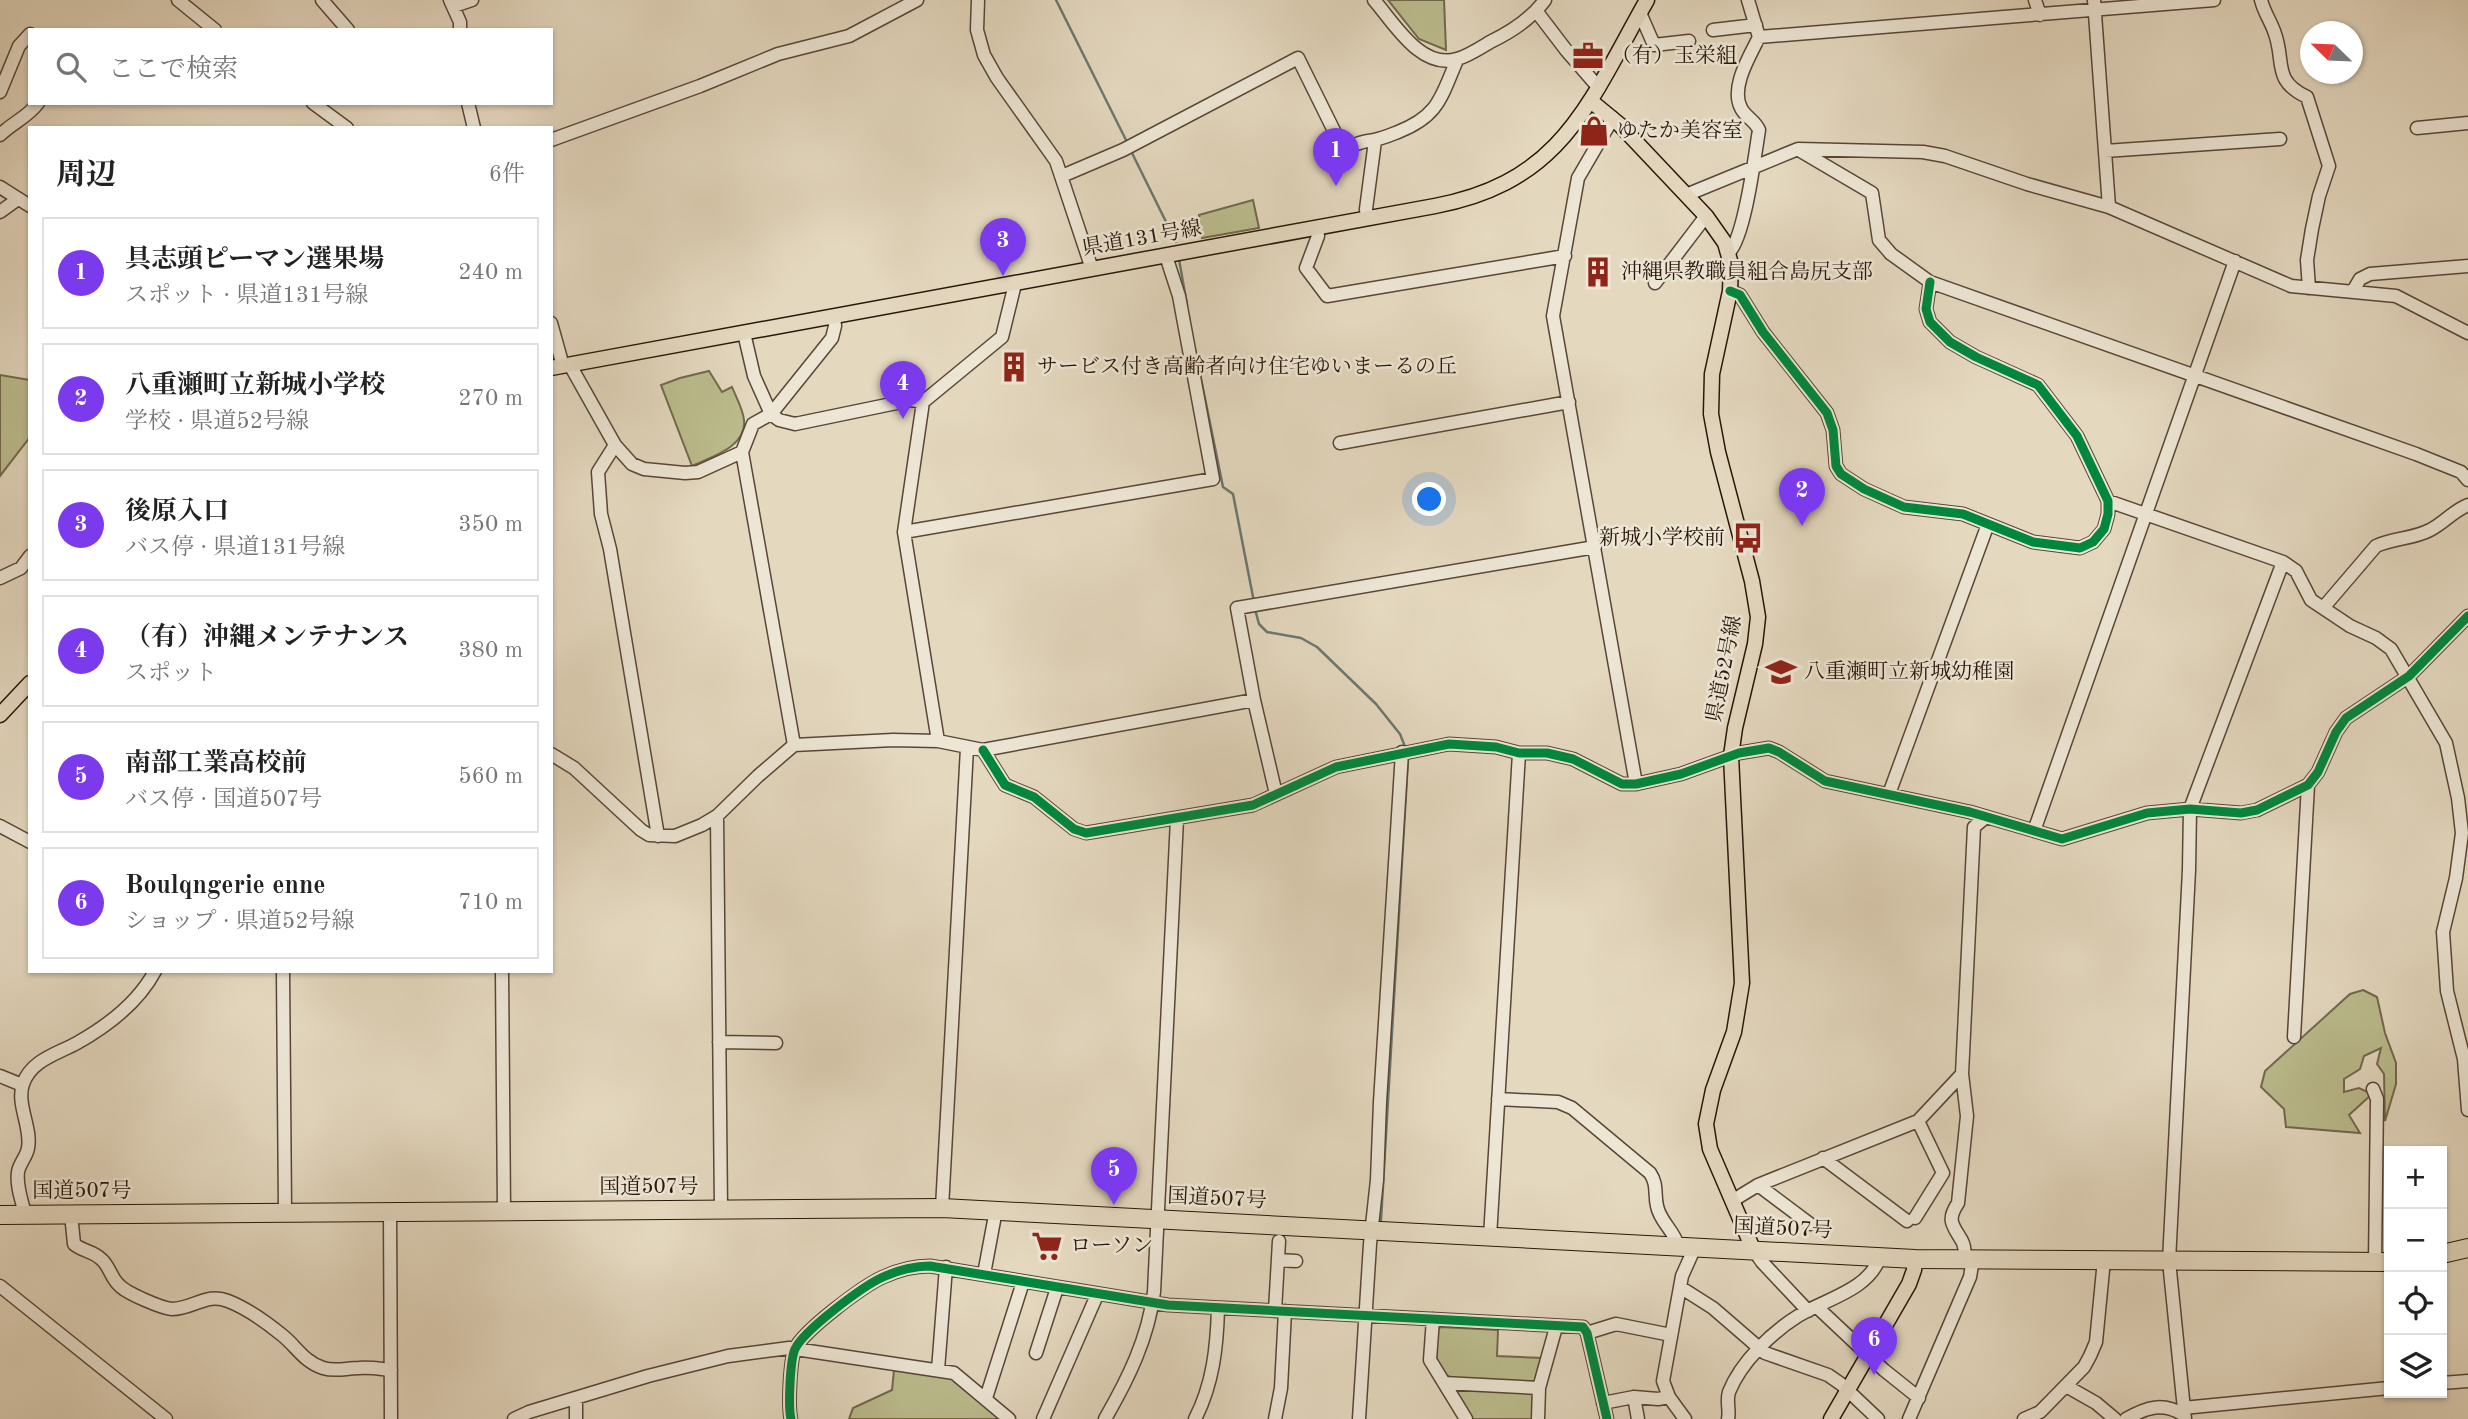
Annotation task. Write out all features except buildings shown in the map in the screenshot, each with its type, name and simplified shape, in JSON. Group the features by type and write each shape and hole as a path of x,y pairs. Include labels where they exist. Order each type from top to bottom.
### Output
{"highway":[{"name":"国道507号","path":"0,1214 942,1208 1915,1259 2382,1262"},
{"path":"2447,1253 2468,1248"}],"main road":[{"name":"県道131号線","path":"561,366 1453,203 1487,193 1548,155 1565,137 1592,102 1644,6"},
{"name":"県道52号線","path":"1592,102 1613,118 1706,216 1718,230 1729,252 1731,264 1730,291 1712,374 1711,414 1718,452 1752,581 1758,617 1755,644 1731,756 1742,984 1734,1032 1713,1090 1706,1124 1710,1149 1754,1249"},
{"path":"0,715 28,685"},
{"path":"1831,1419 1909,1284 1915,1259"}],"street":[{"path":"178,0 213,28"},
{"path":"322,0 346,28"},
{"path":"459,28 452,3 472,0"},
{"path":"553,139 700,86 778,54 849,36 917,0"},
{"path":"978,0 977,30 984,55 997,78 1052,154 1062,176 1092,270"},
{"path":"1374,0 1417,49 1428,57 1441,61 1457,60 1509,33 1537,12 1545,0"},
{"path":"1729,252 1735,247 1759,130 1757,124 1742,110 1738,97 1757,31 1748,0"},
{"path":"2035,0 2040,15"},
{"path":"1713,30 1757,31 2040,15 2094,6 2214,0"},
{"path":"2261,0 2265,16 2276,35 2286,82 2307,97 2329,166 2312,229 2307,260 2309,288"},
{"path":"1644,6 1654,45 1689,41"},
{"path":"2094,6 2109,207"},
{"path":"1537,12 1599,88"},
{"path":"0,92 19,46 28,35"},
{"path":"1062,176 1123,150 1298,58 1342,147 1375,141 1421,122 1431,114 1457,60"},
{"path":"0,135 10,125 29,114 36,105"},
{"path":"316,105 344,126"},
{"path":"468,105 474,126"},
{"path":"1613,118 1577,178 1553,316 1636,784"},
{"path":"2417,128 2468,123"},
{"path":"2105,151 2280,139"},
{"path":"1367,219 1375,141"},
{"path":"1798,149 1872,193 1879,240 1891,254 1930,282 2416,454 2461,472 2468,480"},
{"path":"1686,195 1798,149 1923,152 1945,156 2027,184 2109,207 2291,286 2396,296 2468,333"},
{"path":"0,187 28,205"},
{"path":"0,212 18,199"},
{"path":"1655,283 1706,216"},
{"path":"1317,228 1318,236 1306,268 1327,296 1565,256"},
{"path":"904,532 1213,479 1179,296 1166,256"},
{"path":"2034,831 2235,261"},
{"path":"2353,291 2360,278 2370,274 2468,266"},
{"path":"1730,291 1740,296 1763,332 1827,413 1833,430 1836,466 1841,474 1864,489 1904,507 1963,514 2033,542 2080,548 2093,542 2104,529 2108,501 2077,436 2038,385 1976,357 1951,342 1930,323 1926,309 1930,282"},
{"path":"939,741 904,532 923,402 1002,337 1015,284"},
{"path":"794,745 742,452 753,424 771,414 832,338 834,317"},
{"path":"553,332 561,366 615,445 632,464 644,469 698,472 742,452"},
{"path":"744,333 754,376 771,414 779,420 795,424 911,400 923,402"},
{"path":"1340,443 1569,402"},
{"path":"615,445 598,472 601,514 617,588 658,836"},
{"path":"2108,501 2283,562 2296,571 2311,600 2350,626 2386,643 2409,676 2446,743 2459,798 2462,834 2456,878 2443,932 2447,991 2464,1059 2468,1110"},
{"path":"2323,608 2376,546 2431,530 2457,509 2468,505"},
{"path":"1889,794 1988,523"},
{"path":"1276,794 1254,700 1237,608 1595,547"},
{"path":"0,578 21,568 28,559"},
{"path":"2184,1414 2169,1261 2190,810 2283,562"},
{"path":"983,750 1004,785 1034,797 1074,830 1086,833 1253,805 1336,767 1449,744 1496,747 1519,753 1547,753 1573,759 1622,784 1636,784 1681,774 1731,756 1769,748 1825,781 1986,817 2062,839 2147,813 2190,810 2241,813 2257,810 2308,785 2318,772 2336,732 2346,718 2409,676 2468,616"},
{"path":"553,755 574,768 641,830 649,835 674,836 717,816 794,745 893,740 939,741 983,750 1254,700"},
{"path":"942,1208 967,748"},
{"path":"1359,1419 1402,752"},
{"path":"1490,1237 1519,753"},
{"path":"2294,1037 2308,785"},
{"path":"717,816 721,1209"},
{"path":"1909,1419 1970,1276 1969,1259 1964,1243 1952,1224 1952,1213 1958,1203 1967,1116 1962,1074 1974,827 1986,817"},
{"path":"1108,1418 1135,1362 1153,1304 1177,819"},
{"path":"0,826 28,841"},
{"path":"25,1214 18,1185 18,1171 29,1147 22,1086 30,1070 37,1063 78,1042 128,1007 145,991 154,973"},
{"path":"283,973 285,1212"},
{"path":"502,973 504,1210"},
{"path":"719,1042 776,1043"},
{"path":"1732,1201 1758,1185 1918,1121 1962,1074"},
{"path":"0,1076 22,1086"},
{"path":"2373,1089 2377,1099 2382,1262"},
{"path":"1498,1099 1558,1102 1572,1108 1650,1173 1656,1182 1657,1206 1661,1216 1686,1247 1663,1381 1669,1397 1685,1419"},
{"path":"1918,1121 1943,1173"},
{"path":"1823,1158 1911,1220 1943,1173 1963,1170"},
{"path":"1758,1185 1810,1224"},
{"path":"984,1274 996,1210"},
{"path":"390,1211 391,1419"},
{"path":"71,1214 74,1244 104,1261 120,1286 146,1300 170,1309 187,1307 209,1297 223,1299 237,1304 284,1336 298,1353 319,1367 335,1371 361,1367 391,1370"},
{"path":"1275,1419 1281,1388 1279,1241"},
{"path":"1754,1249 1762,1262 1812,1309 1919,1398"},
{"path":"1728,1419 1730,1410 1727,1399 1733,1384 1738,1374 1760,1349 1785,1326 1868,1277 1880,1257"},
{"path":"2044,1419 2024,1419 2036,1415 2084,1367 2096,1342 2104,1259"},
{"path":"1278,1260 1296,1261"},
{"path":"791,1419 788,1398 795,1349 829,1314 880,1278 916,1266 946,1267 1153,1304 1583,1327 1587,1333 1607,1419"},
{"path":"938,1370 946,1267"},
{"path":"986,1398 1023,1282"},
{"path":"0,1286 166,1419"},
{"path":"1680,1287 1713,1308 1760,1349 1774,1357 1828,1375 1847,1388 1878,1419"},
{"path":"1036,1353 1057,1288"},
{"path":"1043,1419 1097,1295"},
{"path":"1195,1419 1210,1387 1217,1340 1218,1308"},
{"path":"1433,1320 1430,1360 1465,1419"},
{"path":"1587,1333 1616,1324 1671,1335"},
{"path":"1538,1419 1539,1388 1556,1327"},
{"path":"514,1419 536,1415 576,1398 648,1376 728,1356 795,1349 954,1373 1009,1419"},
{"path":"2447,1383 2468,1381"},
{"path":"1444,1383 1539,1388"},
{"path":"2066,1386 2096,1403 2115,1419"},
{"path":"2126,1419 2160,1406 2173,1408 2184,1414 2384,1389"},
{"path":"1603,1403 1634,1397 1669,1397"},
{"path":"1634,1397 1638,1419"},
{"path":"576,1398 576,1419"}],"green space":[{"path":"1388,0 1444,0 1446,50 1419,39"},
{"path":"1253,200 1259,228 1202,238 1199,215"},
{"path":"709,371 722,392 732,387 742,412 743,429 740,437 726,450 692,466 661,385"},
{"path":"0,375 28,380 28,440 0,476"},
{"path":"2363,990 2377,997 2385,1033 2396,1063 2396,1084 2385,1121 2384,1074 2377,1064 2381,1048 2364,1056 2360,1069 2344,1079 2344,1092 2359,1088 2372,1094 2349,1115 2360,1133 2286,1127 2284,1109 2261,1087 2265,1071 2350,994"},
{"path":"1441,1327 1498,1330 1497,1356 1542,1358 1536,1381 1532,1384 1453,1379 1446,1375 1438,1364 1437,1330"},
{"path":"894,1370 950,1376 1002,1419 849,1419 853,1408 892,1390"},
{"path":"1458,1387 1533,1391 1535,1419 1470,1419 1455,1394"}],"waterway":[{"path":"1056,0 1127,142"},
{"path":"1131,151 1176,242"},
{"path":"1179,259 1187,305"},
{"path":"1200,374 1223,487 1233,494 1254,602"},
{"path":"1255,609 1259,624 1267,632 1301,638 1317,647 1376,704 1400,734 1406,749"},
{"path":"1381,1220 1408,759"}],"cycle path":[{"path":"1730,291 1740,295 1763,332 1827,413 1833,430 1836,466 1841,474 1864,489 1904,507 1963,514 2033,542 2080,548 2093,542 2104,529 2108,501 2077,436 2038,385 1950,342 1930,322 1926,309 1930,282"},
{"path":"983,750 1005,785 1034,797 1074,829 1086,833 1253,805 1336,767 1449,744 1496,747 1519,753 1547,753 1573,759 1622,784 1636,784 1681,774 1739,753 1769,748 1825,781 1970,812 2062,839 2147,813 2190,809 2241,813 2257,810 2308,785 2318,772 2336,732 2346,718 2409,676 2468,616"},
{"path":"791,1419 790,1394 795,1349 810,1331 835,1309 874,1282 900,1270 930,1266 1168,1305 1583,1327 1587,1333 1607,1419"}],"place":[{"name":"（有）玉栄組","path":"1588,56"},
{"name":"ゆたか美容室","path":"1594,131"},
{"name":"具志頭ピーマン選果場","path":"1336,186"},
{"name":"沖縄県教職員組合島尻支部","path":"1598,272"},
{"name":"後原入口","path":"1003,276"},
{"name":"サービス付き高齢者向け住宅ゆいまーるの丘","path":"1014,367"},
{"name":"（有）沖縄メンテナンス","path":"903,419"},
{"name":"八重瀬町立新城小学校","path":"1802,526"},
{"name":"新城小学校前","path":"1748,538"},
{"name":"八重瀬町立新城幼稚園","path":"1781,672"},
{"name":"南部工業高校前","path":"1114,1205"},
{"name":"ローソン","path":"1047,1246"},
{"name":"Boulqngerie enne","path":"1874,1375"}]}
